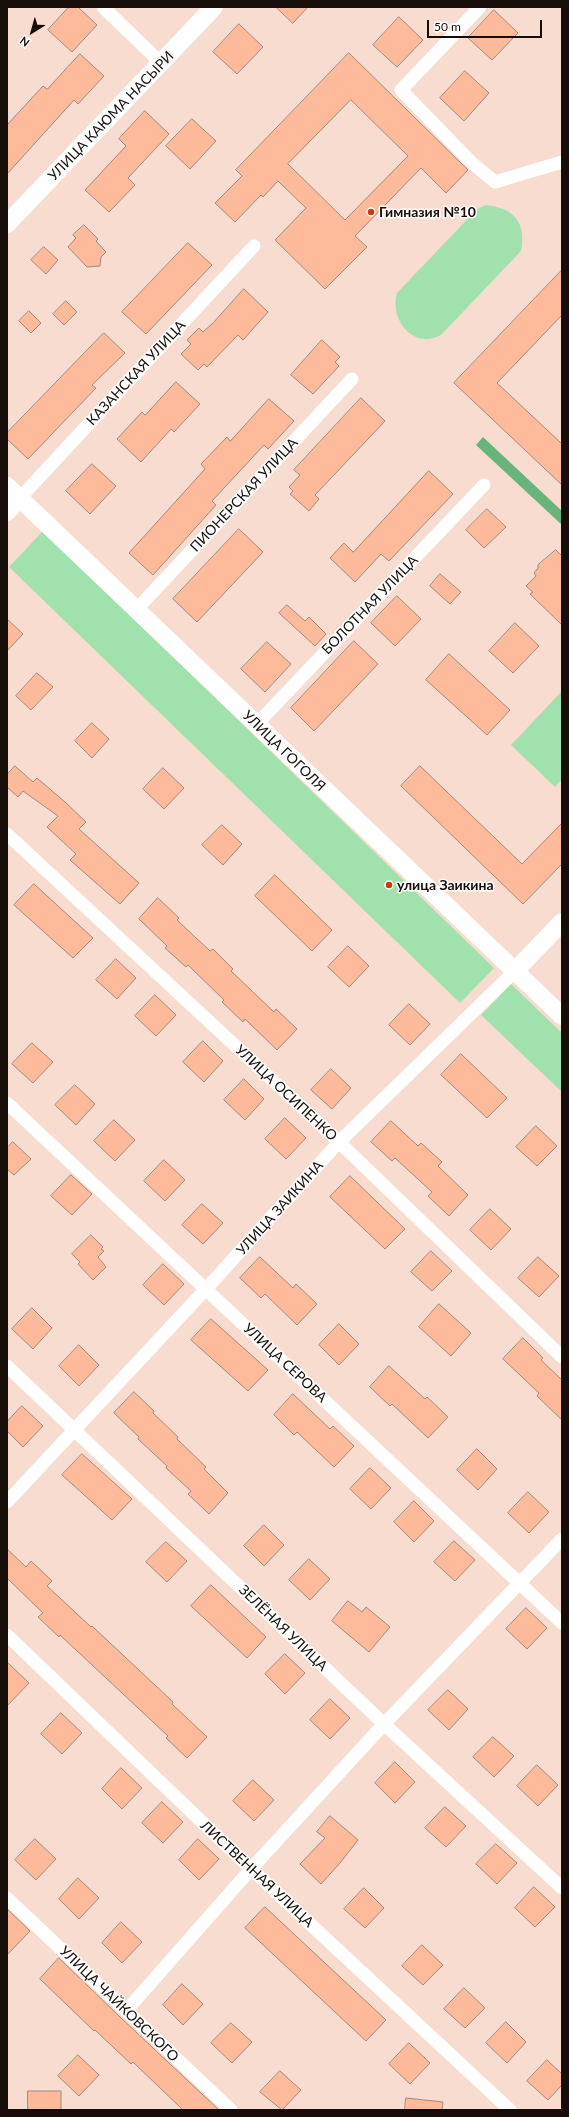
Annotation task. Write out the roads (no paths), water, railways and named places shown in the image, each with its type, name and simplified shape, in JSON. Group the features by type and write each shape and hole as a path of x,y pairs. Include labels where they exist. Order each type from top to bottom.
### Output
{"main road":[{"name":"УЛИЦА КАЮМА НАСЫРИ","path":"7,224 214,7"},
{"path":"7,512 13,492"},
{"name":"УЛИЦА ГОГОЛЯ","path":"13,492 562,1016"},
{"name":"УЛИЦА ЗАИКИНА","path":"515,971 562,922"}],"street":[{"path":"103,7 161,63"},
{"path":"480,7 401,90 472,162 494,182 562,162"},
{"name":"КАЗАНСКАЯ УЛИЦА","path":"13,492 254,246"},
{"name":"ПИОНЕРСКАЯ УЛИЦА","path":"136,610 352,379"},
{"name":"БОЛОТНАЯ УЛИЦА","path":"256,725 484,485"},
{"name":"УЛИЦА ОСИПЕНКО","path":"7,834 339,1142 562,1357"},
{"name":"УЛИЦА ЗАИКИНА","path":"7,1502 206,1289 339,1142 515,971"},
{"name":"УЛИЦА СЕРОВА","path":"7,1103 562,1623"},
{"name":"ЗЕЛЁНАЯ УЛИЦА","path":"7,1366 384,1724 562,1888"},
{"path":"126,2011 251,1869 384,1724 562,1539"},
{"name":"ЛИСТВЕННАЯ УЛИЦА","path":"7,1635 251,1869 510,2110"},
{"name":"УЛИЦА ЧАЙКОВСКОГО","path":"7,1898 230,2110"}],"place":[{"name":"Гимназия №10","path":"371,212"},
{"name":"улица Заикина","path":"389,885"}]}
